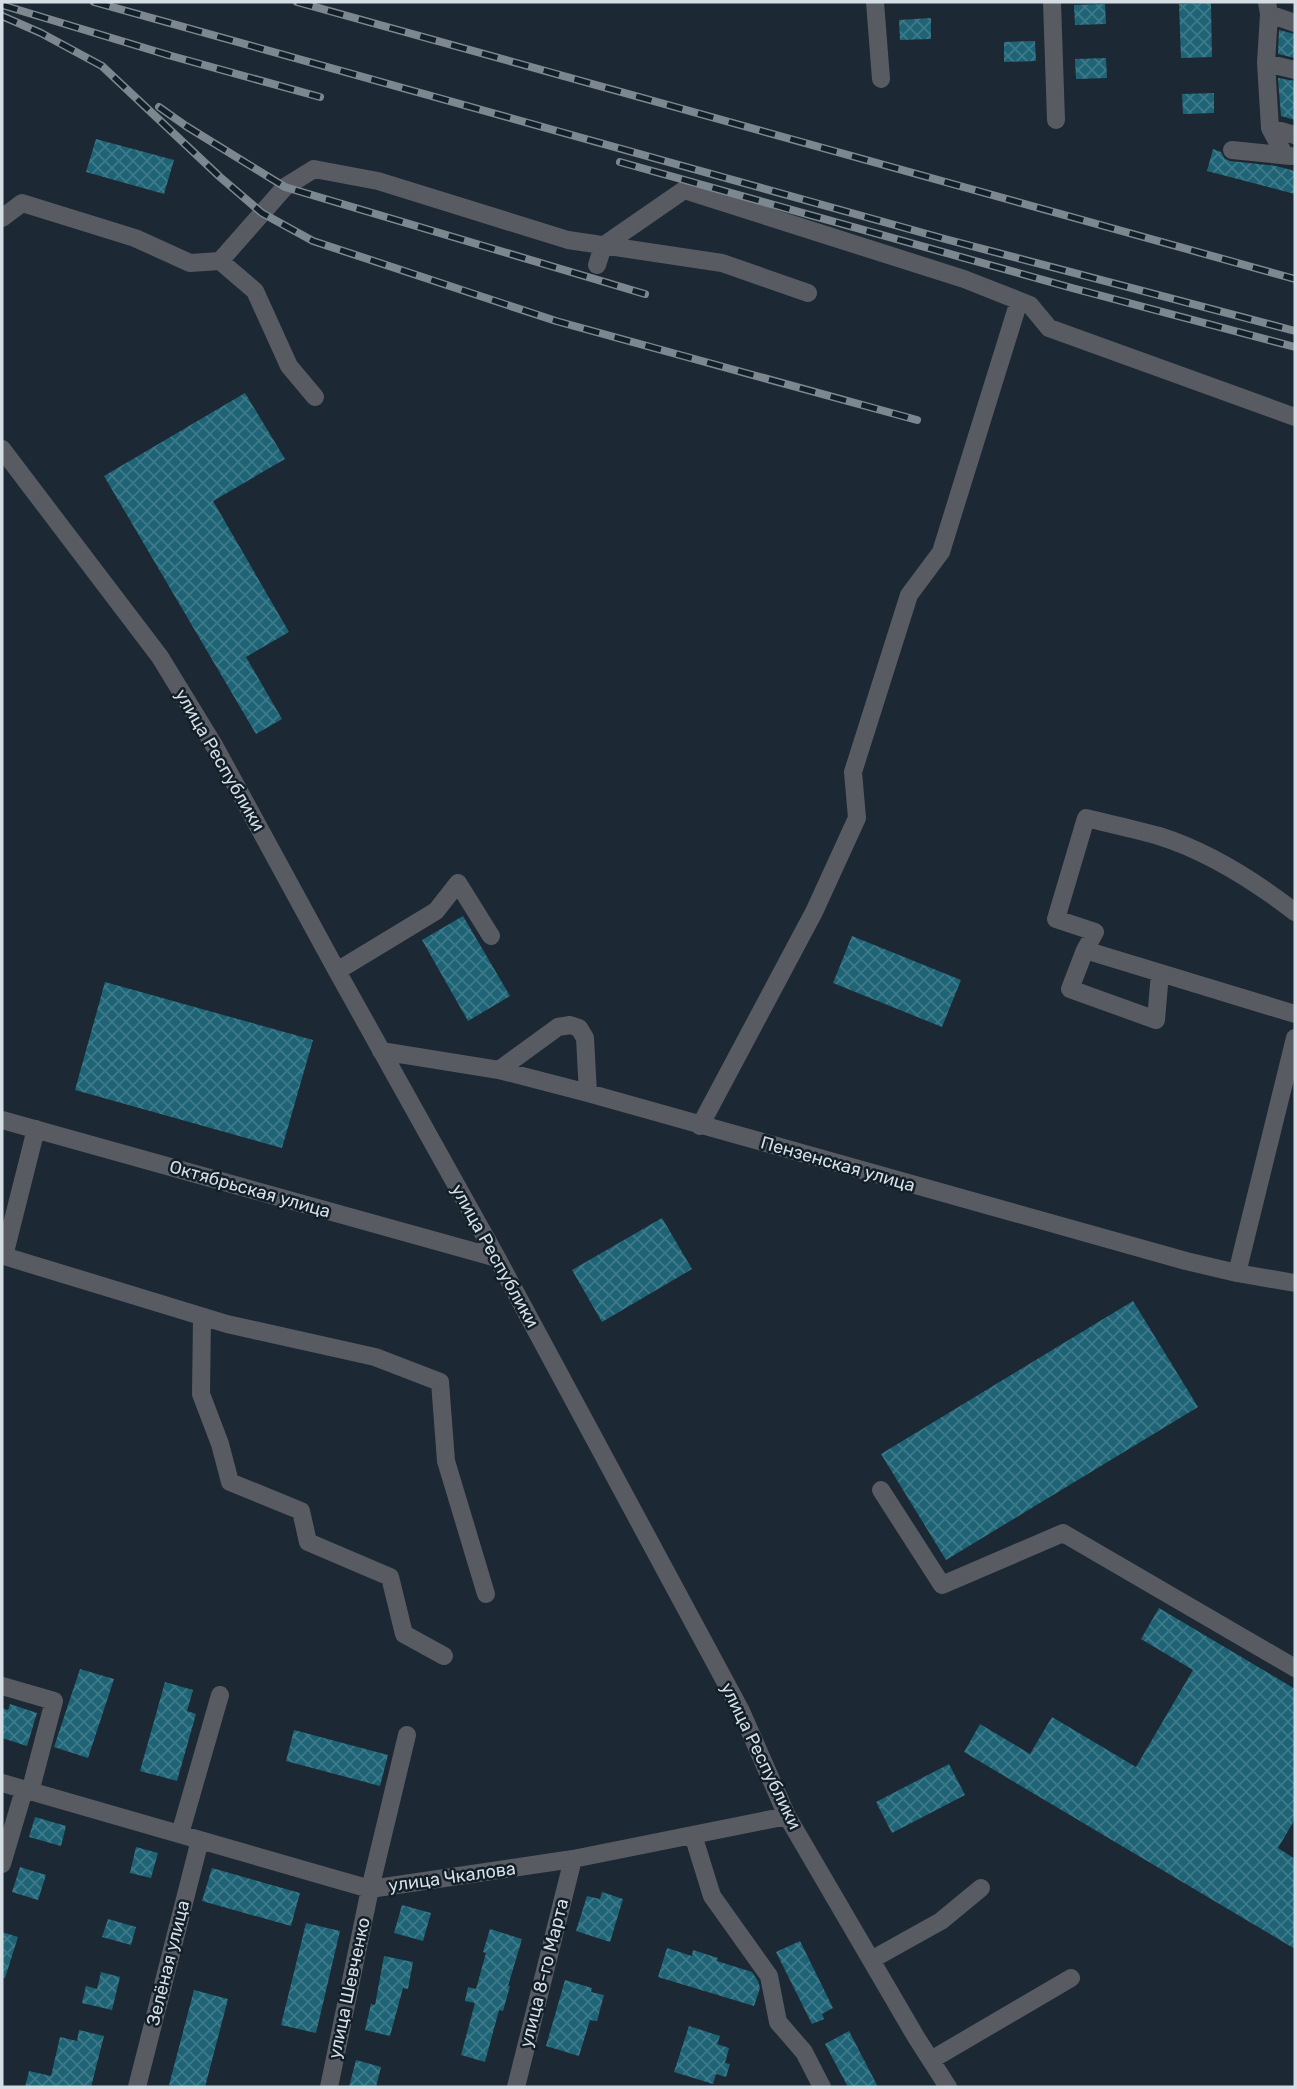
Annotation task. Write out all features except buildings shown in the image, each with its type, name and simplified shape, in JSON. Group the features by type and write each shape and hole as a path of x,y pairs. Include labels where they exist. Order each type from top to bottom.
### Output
{"street":[{"path":"875,2 881,79"},
{"path":"1052,2 1056,120"},
{"path":"1290,156 1270,128 1266,63 1268,8 1295,23"},
{"path":"1266,63 1295,70"},
{"path":"1270,128 1295,135"},
{"path":"1232,150 1290,156"},
{"path":"220,261 285,187 314,169 378,181 568,240 722,263 808,293"},
{"path":"597,265 603,246 684,190 964,279 1030,305 1049,328 1295,417"},
{"path":"2,218 22,203 135,238 190,263 220,261 255,291 289,366 315,397"},
{"path":"700,1126 814,912 857,818 853,772 909,595 940,552 1020,301"},
{"name":"улица Республики","path":"2,449 160,657 215,747 498,1258 741,1711 787,1816 948,2087"},
{"path":"1160,973 1156,1020 1070,989 1085,950 1096,932 1056,919 1086,818 1161,837 1223,864 1295,912"},
{"path":"337,971 436,911 458,883 491,936"},
{"path":"1085,950 1295,1014"},
{"path":"499,1070 558,1027 570,1025 579,1028 585,1038 588,1093"},
{"path":"1237,1273 1293,1057 1295,1038"},
{"name":"Пензенская улица","path":"381,1051 499,1070 1186,1261 1295,1283"},
{"name":"Октябрьская улица","path":"2,1120 498,1258"},
{"path":"36,1129 3,1257 227,1324 375,1357 440,1382 446,1461 486,1594"},
{"path":"202,1317 201,1394 220,1444 230,1482 301,1511 308,1542 390,1577 404,1634 444,1656"},
{"path":"881,1490 942,1585 1063,1533 1295,1668"},
{"path":"2,1686 54,1701 2,1864"},
{"path":"180,1834 220,1695"},
{"name":"улица Шевченко","path":"328,2087 370,1889 407,1735"},
{"name":"улица Чкалова","path":"2,1783 370,1889 573,1859 787,1816"},
{"path":"693,1835 712,1896 769,1976 778,2022 804,2052 822,2087"},
{"name":"Зелёная улица","path":"137,2087 200,1840"},
{"name":"улица 8-го Марта","path":"516,2087 573,1859"},
{"path":"871,1959 941,1921 981,1888"},
{"path":"931,2060 1070,1978"}],"railway":[{"path":"94,2 945,239 1295,331"},
{"path":"297,2 1295,279"},
{"path":"2,5 320,97"},
{"path":"2,16 41,33 102,66 262,213 313,241 556,321 917,420"},
{"path":"159,107 285,187 645,294"},
{"path":"620,162 1295,347"}]}
